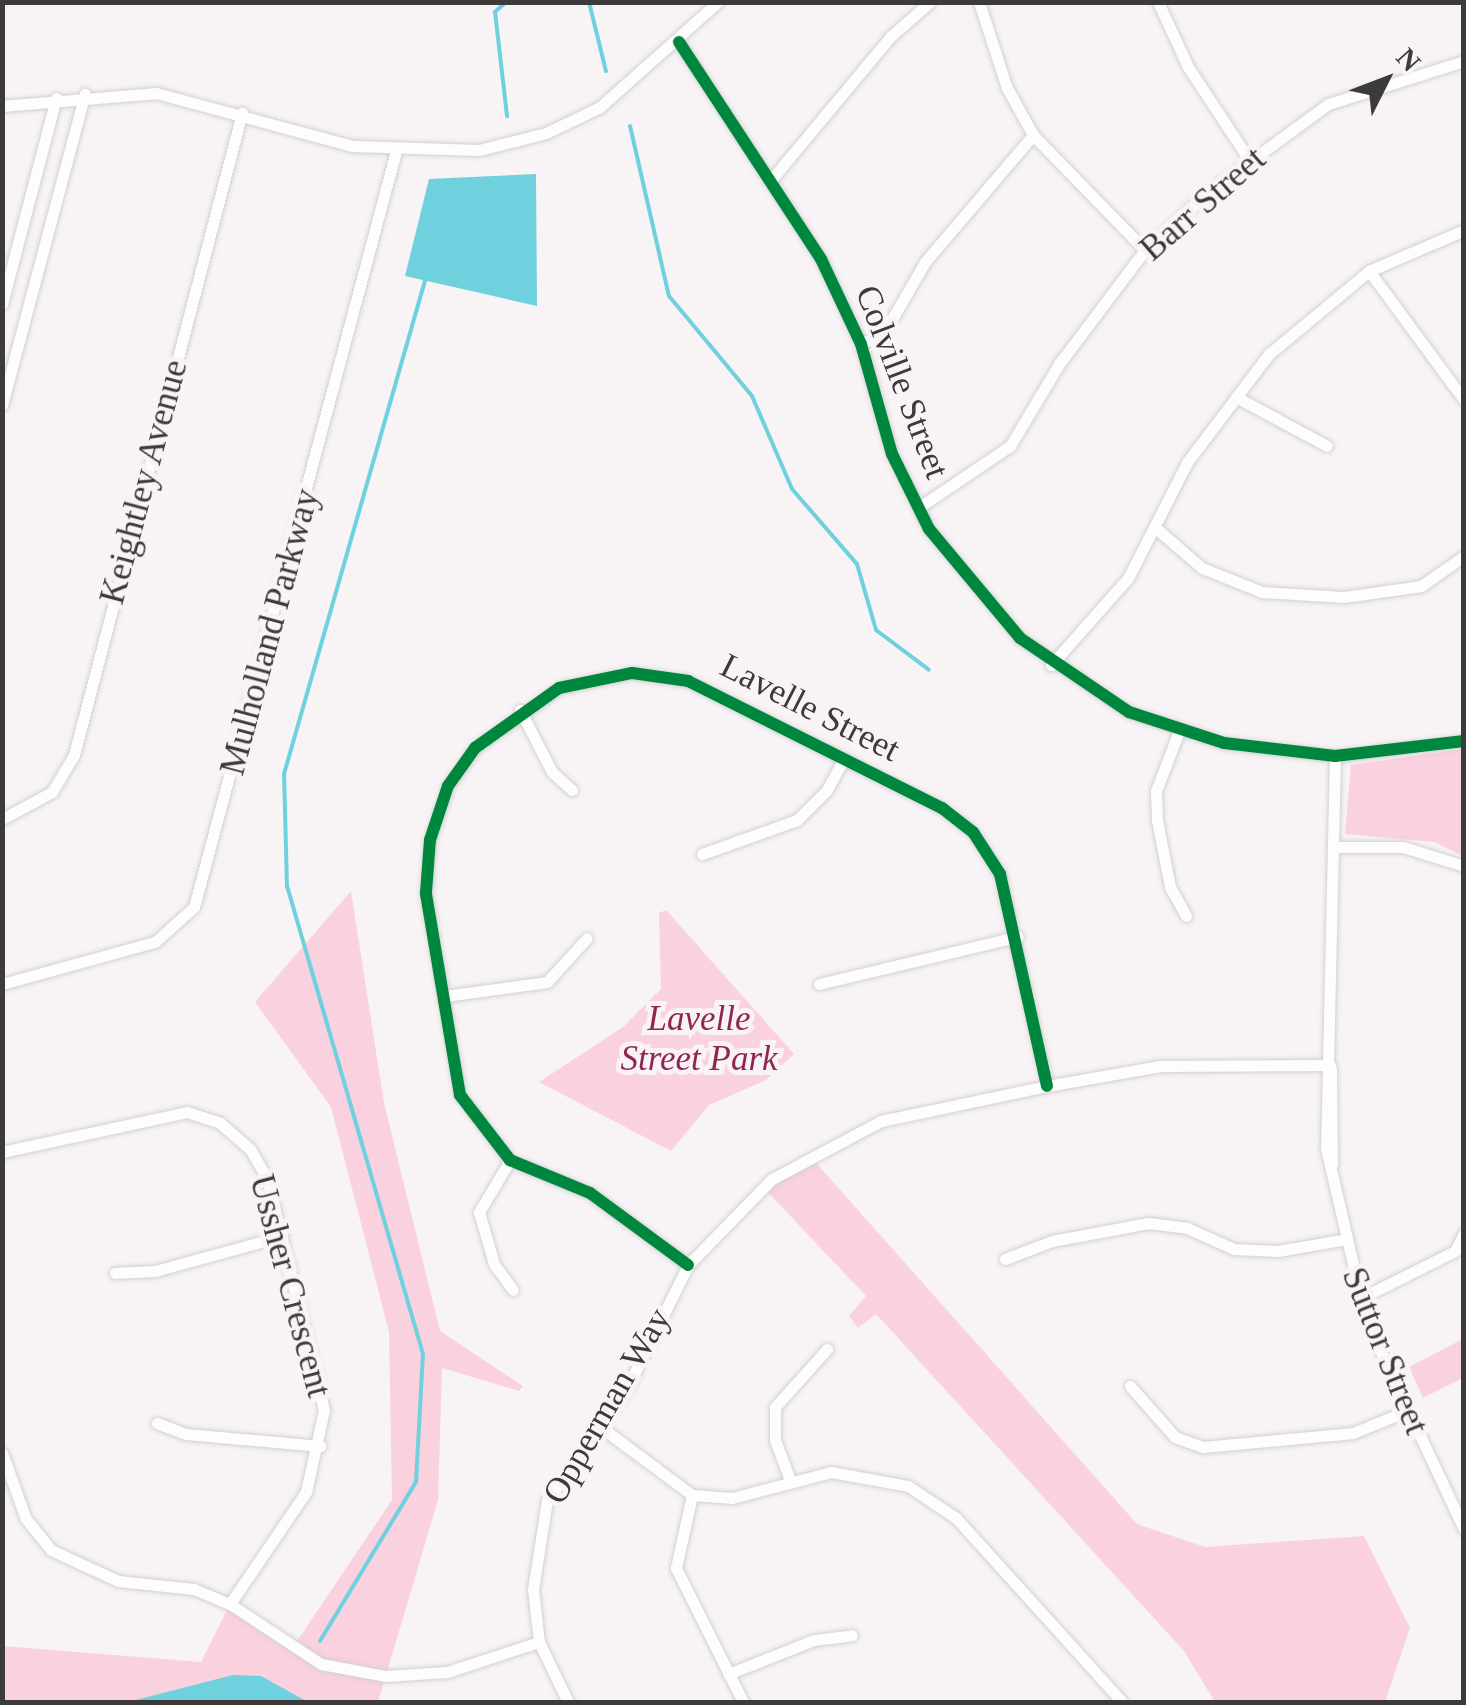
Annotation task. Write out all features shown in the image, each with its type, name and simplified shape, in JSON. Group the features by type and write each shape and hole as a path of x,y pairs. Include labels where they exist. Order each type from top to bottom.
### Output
{"street":[{"path":"2,106 85,94 156,93 242,113 324,140 396,152 478,150 546,133 600,108 679,42 718,2"},
{"path":"770,180 891,36 930,2"},
{"path":"979,2 1032,134 1144,250"},
{"path":"1172,2 1158,5 1250,160"},
{"name":"Colville Street","path":"679,42 821,260 860,344 892,454 918,508 976,594 1051,665 1178,731 1335,756 1464,741"},
{"name":"Barr Street","path":"918,508 1010,446 1059,364 1144,250 1250,160 1357,90 1464,61"},
{"path":"2,405 85,94"},
{"path":"2,304 56,98"},
{"name":"Keightley Avenue","path":"2,820 52,792 74,755 242,113"},
{"path":"860,344 884,333 925,262 1032,134"},
{"name":"Mulholland Parkway","path":"2,984 154,942 194,907 396,152"},
{"path":"1051,665 1107,606 1157,529 1188,460 1269,354 1369,271 1464,230"},
{"path":"1369,271 1464,400"},
{"path":"1236,397 1327,446"},
{"path":"1157,529 1202,568 1262,592 1344,596 1420,586 1464,556"},
{"name":"Lavelle Street","path":"510,1160 460,1095 426,893 430,840 457,774 520,710 594,679 632,674 688,681 844,758 973,832 1000,874 1047,1086"},
{"path":"520,710 552,772 572,790"},
{"path":"1178,731 1156,791 1157,820 1170,887 1186,916"},
{"name":"Suttor Street","path":"1335,756 1330,1064 1325,1117 1342,1240 1359,1299 1404,1412 1464,1529"},
{"path":"702,854 797,820 828,790 844,758"},
{"path":"1334,847 1404,847 1464,866"},
{"path":"820,984 1017,937"},
{"path":"445,996 547,982 587,938"},
{"name":"Opperman Way","path":"568,1702 539,1642 536,1545 548,1501 598,1426 688,1265 746,1201 824,1148 898,1116 1160,1066 1330,1064"},
{"name":"Ussher Crescent","path":"2,1152 187,1112 220,1123 250,1149 282,1236 324,1410 320,1446 306,1492 230,1604"},
{"path":"513,1290 494,1264 479,1212 510,1160 590,1193 688,1265"},
{"path":"1005,1259 1052,1241 1148,1223 1187,1228 1234,1249 1278,1252 1342,1240"},
{"path":"1359,1299 1455,1251 1464,1233"},
{"path":"115,1273 155,1271 282,1236"},
{"path":"790,1480 775,1440 775,1407 827,1349"},
{"path":"1130,1386 1175,1437 1203,1447 1353,1434 1404,1412"},
{"path":"157,1423 186,1434 320,1446"},
{"path":"598,1426 692,1495 732,1498 790,1480 867,1474 934,1500 1122,1702"},
{"path":"2,1453 26,1519 51,1550 118,1581 194,1589 230,1604 321,1664 385,1676 447,1672 539,1642"},
{"path":"692,1495 676,1568 743,1702"},
{"path":"728,1674 814,1640 852,1635"}],"green space":[{"path":"1463,749 1463,856 1434,842 1345,834 1351,765"},
{"path":"351,891 384,1103 440,1331 523,1386 519,1391 442,1368 438,1500 378,1702 3,1702 3,1646 201,1662 230,1604 293,1647 392,1500 389,1332 331,1107 255,1002"},
{"name":"Lavelle Street Park","path":"666,910 794,1054 766,1080 709,1105 671,1151 539,1082 623,1027 661,989 659,913"},
{"path":"809,1155 1137,1524 1205,1547 1364,1536 1410,1628 1385,1702 1215,1702 1184,1651 876,1314 858,1328 849,1316 866,1296 763,1187"},
{"path":"1463,1339 1463,1378 1423,1398 1409,1367"}],"water":[{"path":"536,174 537,306 405,276 429,179"},
{"path":"233,1675 261,1676 308,1702 128,1702"}],"waterway":[{"path":"506,2 495,12 507,116"},
{"path":"589,2 606,71"},
{"path":"630,126 669,296 752,396 792,489 857,564 876,630 929,670"},
{"path":"320,1641 416,1482 423,1354 287,887 284,774 426,277"}],"cycle path":[{"path":"679,42 821,259 861,344 892,454 929,529 1020,638 1129,712 1224,743 1335,756 1464,741"},
{"path":"688,1265 590,1193 510,1160 460,1095 426,893 430,840 448,786 475,748 559,688 632,673 688,681 942,808 973,832 1000,874 1047,1086"}]}
